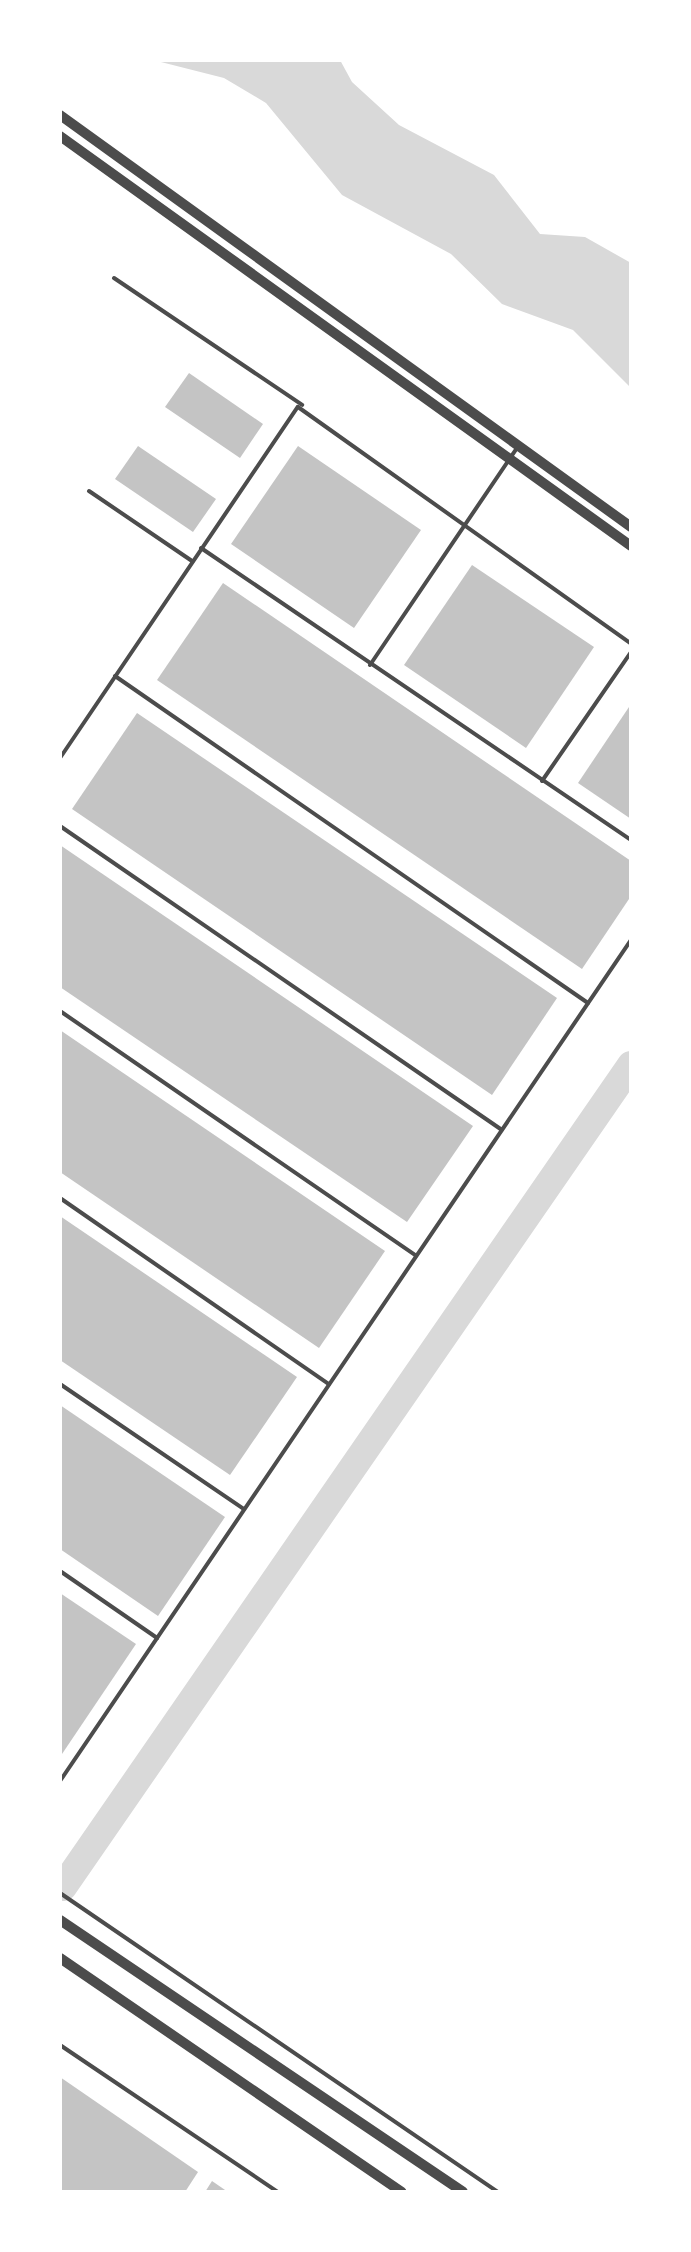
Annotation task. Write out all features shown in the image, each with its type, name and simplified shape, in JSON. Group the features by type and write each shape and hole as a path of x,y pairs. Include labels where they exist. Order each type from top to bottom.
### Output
{"street":[{"path":"60,115 631,527"},
{"path":"60,136 631,546"},
{"path":"60,1920 463,2192"},
{"path":"60,1958 402,2192"}],"lane":[{"path":"114,278 435,498 463,528 631,644"},
{"path":"60,758 292,413 307,409"},
{"path":"370,665 518,446"},
{"path":"89,491 192,561"},
{"path":"201,548 631,840"},
{"path":"542,781 631,652"},
{"path":"115,676 588,1003"},
{"path":"60,826 502,1130"},
{"path":"60,1781 631,940"},
{"path":"60,1011 416,1256"},
{"path":"60,1198 329,1384"},
{"path":"60,1384 244,1509"},
{"path":"60,1571 157,1638"},
{"path":"60,1893 498,2192"},
{"path":"60,2045 278,2192"}],"shaded area":[{"path":"153,60 340,60 352,82 399,125 494,175 540,234 585,237 631,263 631,388 573,330 502,304 451,254 342,195 266,103 224,78"}],"building":[{"path":"189,373 263,424 240,458 165,407"},
{"path":"138,446 216,499 193,532 115,479"},
{"path":"298,446 421,530 354,628 231,544"},
{"path":"472,565 594,647 526,748 404,665"},
{"path":"223,583 631,861 631,896 582,969 157,680"},
{"path":"631,704 631,819 578,783"},
{"path":"137,713 557,998 492,1095 72,809"},
{"path":"60,845 473,1126 407,1222 60,987"},
{"path":"60,1030 385,1251 319,1348 60,1172"},
{"path":"60,1216 297,1377 230,1475 60,1360"},
{"path":"60,1405 225,1517 158,1616 60,1549"},
{"path":"60,1593 136,1644 60,1757"},
{"path":"60,2077 198,2172 185,2192 60,2192"},
{"path":"212,2181 228,2192 205,2192"}],"waterway":[{"path":"63,1887 631,1065"}]}
